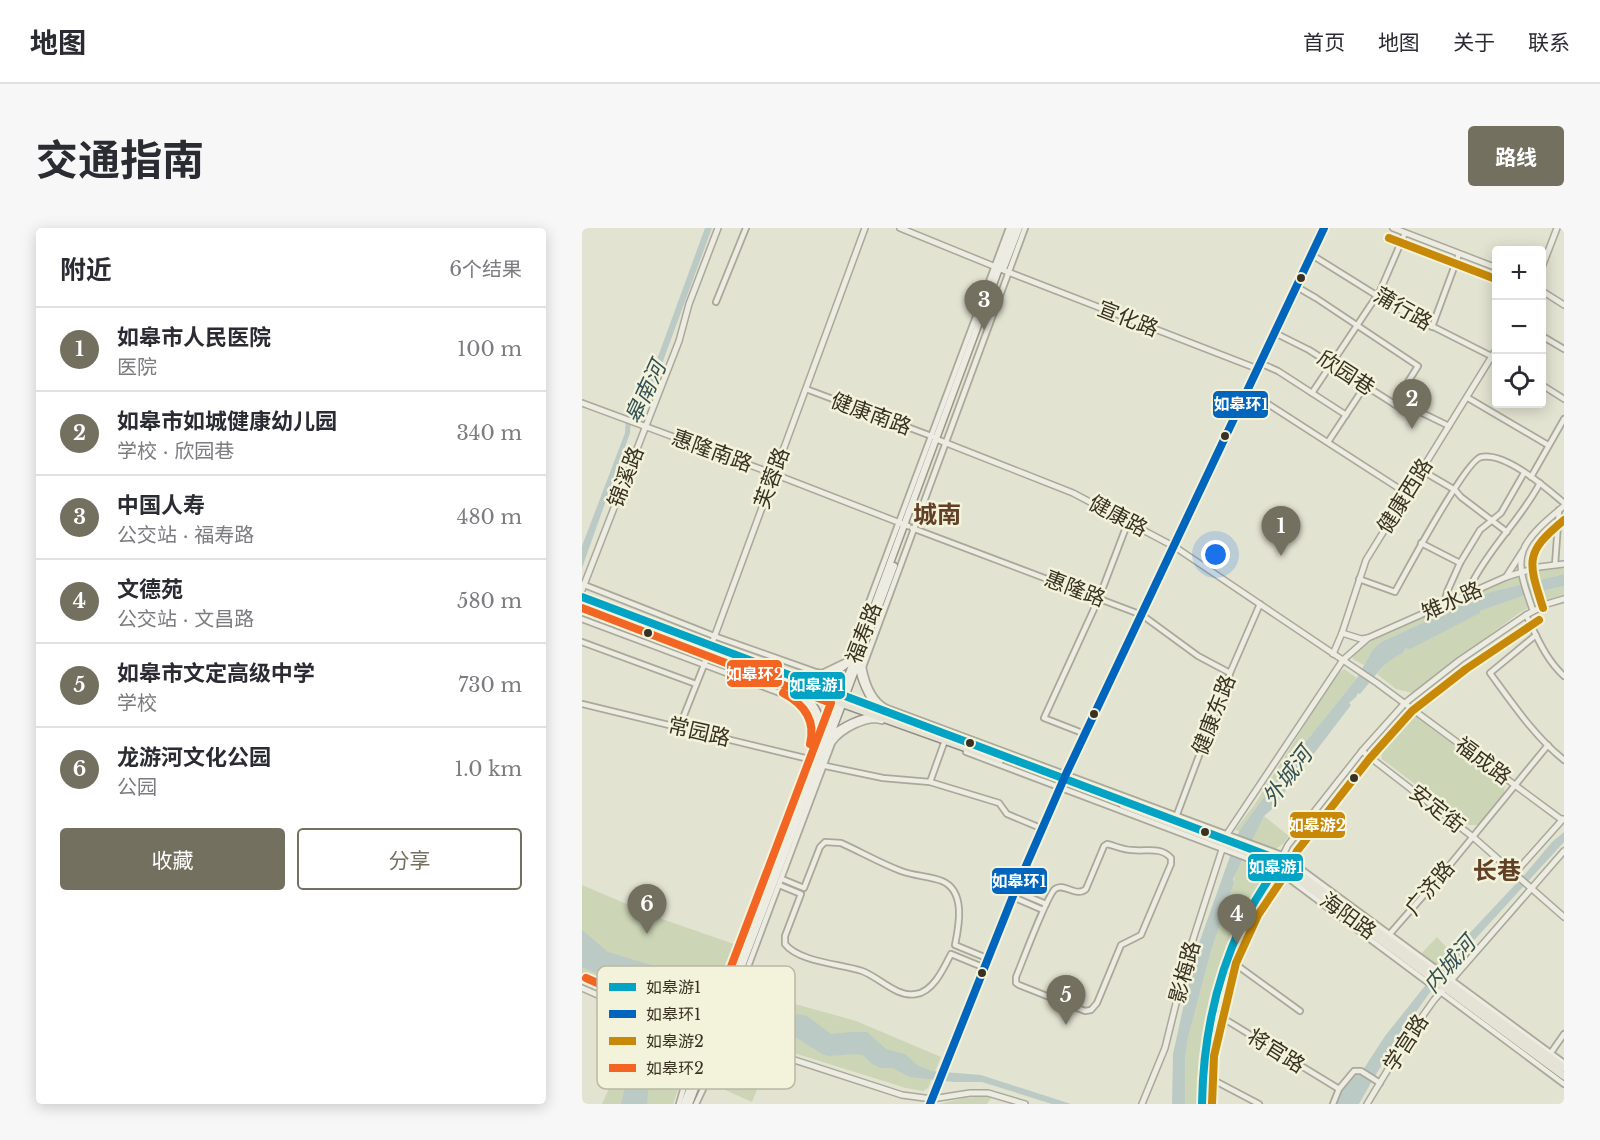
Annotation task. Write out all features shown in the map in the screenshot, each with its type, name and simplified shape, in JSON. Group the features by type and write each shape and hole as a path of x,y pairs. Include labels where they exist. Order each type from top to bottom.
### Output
{"main road":[{"name":"福寿路","path":"740,966 1017,228"},
{"path":"582,597 711,646 786,678 807,695 827,737 880,713 870,696 857,658 840,669 816,679 786,678 707,655 582,608"},
{"name":"海阳路","path":"786,678 1279,862 1546,1059 1564,1076"},
{"name":"海阳路","path":"1546,1059 1564,1068"},
{"name":"福寿路","path":"684,1104 691,1089"},
{"name":"福寿路","path":"689,1104 694,1089"}],"street":[{"name":"锦溪路","path":"583,586 679,341 689,304 718,228"},
{"path":"716,302 746,228"},
{"name":"芙蓉路","path":"679,728 865,228"},
{"name":"宣化路","path":"900,228 1001,269 1259,366"},
{"path":"1001,269 1009,228"},
{"path":"1001,269 1025,228"},
{"path":"931,1101 1014,894 1085,734 1324,228"},
{"path":"1393,228 1492,266"},
{"path":"1546,257 1557,228"},
{"path":"1312,393 1377,295 1405,233"},
{"path":"1432,327 1459,254"},
{"name":"蒲行路","path":"1312,255 1432,327 1492,357"},
{"path":"1297,287 1418,366 1394,404"},
{"path":"1546,294 1564,305"},
{"name":"欣园巷","path":"1275,333 1309,350 1399,407 1410,407 1449,426"},
{"path":"1546,338 1564,349"},
{"name":"健康西路","path":"1333,654 1366,560 1492,361"},
{"path":"1259,366 1278,371 1346,415"},
{"path":"1328,442 1365,386"},
{"path":"1546,388 1564,399"},
{"name":"健康南路","path":"806,389 938,440"},
{"path":"1248,391 1406,494"},
{"path":"1468,398 1548,445"},
{"name":"惠隆南路","path":"582,403 906,526"},
{"path":"1531,477 1564,419"},
{"name":"健康路","path":"938,440 1073,493 1175,547 1352,665 1404,703"},
{"path":"1359,579 1395,592 1421,543 1455,489 1475,459 1480,457 1499,459 1531,477 1562,506"},
{"path":"1421,470 1455,489 1461,497 1507,532"},
{"path":"1444,604 1460,563 1480,530 1492,521 1509,500 1524,473"},
{"path":"1472,583 1480,567 1530,501 1540,483"},
{"path":"1506,577 1516,558 1533,536 1562,506"},
{"path":"1555,565 1562,506"},
{"path":"1085,734 1044,718 1099,598 1128,522"},
{"path":"583,586 714,636 822,673 847,661 906,526"},
{"path":"906,526 863,667 874,698 887,708 1064,781"},
{"name":"惠隆路","path":"906,526 1142,615 1198,656 1230,673"},
{"path":"1421,543 1460,563"},
{"path":"1523,551 1521,561 1523,574 1533,611"},
{"name":"雉水路","path":"1343,660 1368,638 1506,577 1564,564"},
{"path":"1202,1104 1202,1074 1213,1012 1226,960 1249,910 1303,825 1404,703 1453,665 1526,615 1564,599"},
{"name":"健康东路","path":"1174,822 1230,673 1260,604"},
{"path":"1526,615 1552,664 1564,676"},
{"path":"582,619 810,705 821,734 817,763 782,879 741,966"},
{"path":"1342,633 1361,639 1368,638"},
{"path":"1536,635 1490,673 1520,714 1564,760"},
{"path":"582,642 696,684"},
{"path":"1227,842 1343,660"},
{"name":"福成路","path":"1404,703 1563,819"},
{"name":"常园路","path":"582,704 883,778 930,782 999,803 1007,814 1043,829"},
{"path":"817,763 836,737 869,719 877,719 1064,781"},
{"path":"930,782 944,743"},
{"name":"广济路","path":"1384,939 1473,837 1548,745"},
{"name":"安定街","path":"1362,751 1473,837 1564,917"},
{"path":"1515,874 1563,819"},
{"path":"825,842 841,843 895,868 950,886 959,909 955,945 931,984 917,994 904,994 894,990 877,977 795,952 785,944 785,936 804,888 820,847 825,842"},
{"name":"影梅路","path":"1142,1104 1165,1048 1188,955 1227,842"},
{"path":"1107,844 1134,851 1146,849 1158,851 1171,858 1171,864 1142,935 1120,945 1097,1003 1091,1010 1085,1011 1016,983 1016,977 1045,907 1057,887 1078,892 1086,889 1101,851 1107,844"},
{"name":"学宫路","path":"1367,1104 1443,983 1564,850"},
{"path":"782,879 804,888"},
{"path":"779,885 801,894"},
{"path":"1014,894 1045,907"},
{"path":"955,945 989,959"},
{"path":"951,954 985,968"},
{"path":"1238,966 1300,1011"},
{"path":"1443,983 1546,1059 1564,1084"},
{"path":"582,988 597,995"},
{"name":"将官路","path":"1213,1012 1339,1089"},
{"path":"1546,1059 1564,1034"},
{"path":"1546,1059 1564,1063"},
{"path":"795,1060 902,1095 931,1101 970,1093 988,1093 1025,1104"},
{"path":"1333,1104 1339,1089 1354,1071 1361,1071 1380,1083"},
{"path":"1202,1074 1259,1104"},
{"path":"679,1104 683,1089"},
{"path":"696,1104 703,1089"}],"green space":[{"path":"1564,566 1564,574 1490,592 1381,642 1373,649 1364,665 1352,657 1378,638 1457,599 1518,575"},
{"path":"1564,586 1564,595 1538,603 1519,613 1412,693 1396,689 1377,674 1391,659 1403,653 1404,648 1480,611 1529,594"},
{"path":"1344,669 1357,678 1287,765 1239,831 1235,830 1255,804 1336,675"},
{"path":"1416,717 1505,783 1504,795 1479,825 1469,825 1382,759 1381,751 1401,726"},
{"path":"1264,816 1289,836 1274,850 1251,839"},
{"path":"1245,859 1258,863 1264,868 1266,880 1234,932 1223,963 1200,1069 1200,1104 1185,1104 1185,1059 1188,1038 1211,951 1235,874"},
{"path":"582,885 662,919 734,944 727,966 597,966 597,987 582,981"},
{"path":"1437,937 1449,950 1437,966 1421,954"},
{"path":"795,1004 856,1021 941,1057 928,1088 923,1091 906,1088 795,1053"},
{"path":"609,1089 678,1089 673,1104 602,1104"},
{"path":"723,1089 757,1089 752,1102"},
{"path":"992,1097 987,1104 939,1104 965,1098"}],"water":[{"path":"705,228 712,228 645,410 632,422 582,568 582,546 625,433 627,420 630,414 640,406"},
{"name":"外城河","path":"1564,574 1564,586 1529,594 1480,611 1410,649 1405,648 1403,653 1384,666 1360,694 1358,693 1349,703 1351,705 1271,810 1264,816 1233,879 1234,883 1211,951 1188,1038 1185,1059 1185,1104 1172,1104 1173,1054 1198,946 1239,831 1287,765 1357,678 1373,649 1381,642 1490,592"},
{"name":"内城河","path":"1564,832 1564,842 1446,971 1400,1036 1359,1104 1337,1104 1349,1081 1361,1073 1385,1036 1452,952 1552,842"},
{"path":"582,930 608,952 655,966 597,966 597,974 582,967"},
{"path":"795,1014 807,1016 831,1034 867,1032 886,1049 905,1054 917,1065 932,1071 981,1075 1071,1104 1052,1104 982,1082 954,1082 910,1077 892,1068 881,1068 872,1064 863,1055 829,1056 795,1037"},
{"path":"624,1089 649,1089 647,1104 621,1104"}],"transit line":[{"name":"如皋环1","path":"930,1104 1015,891 1066,774 1324,228"},
{"name":"如皋游2","path":"1389,238 1492,278"},
{"name":"如皋游2","path":"1543,608 1534,579 1533,559 1542,541 1564,520"},
{"name":"如皋游1","path":"582,597 1280,860 1242,924 1224,967 1208,1035 1202,1104"},
{"name":"如皋环2","path":"582,608 831,703 731,966"},
{"name":"如皋游2","path":"1212,1104 1214,1056 1236,963 1258,915 1285,875 1297,851 1370,758 1412,711 1466,669 1539,620"},
{"name":"如皋环2","path":"783,693 797,702 807,714 811,727 810,744"},
{"name":"如皋环2","path":"586,978 597,983"}],"place":[{"name":"中国人寿","path":"984,330"},
{"name":"如皋市如城健康幼儿园","path":"1412,429"},
{"name":"如皋市人民医院","path":"1281,556"},
{"name":"龙游河文化公园","path":"647,934"},
{"name":"文德苑","path":"1237,944"},
{"name":"如皋市文定高级中学","path":"1066,1025"}],"district":[{"name":"城南","path":"937,515"},
{"name":"长巷","path":"1497,871"}],"water label":[{"name":"皋南河","path":"645,392"}]}
